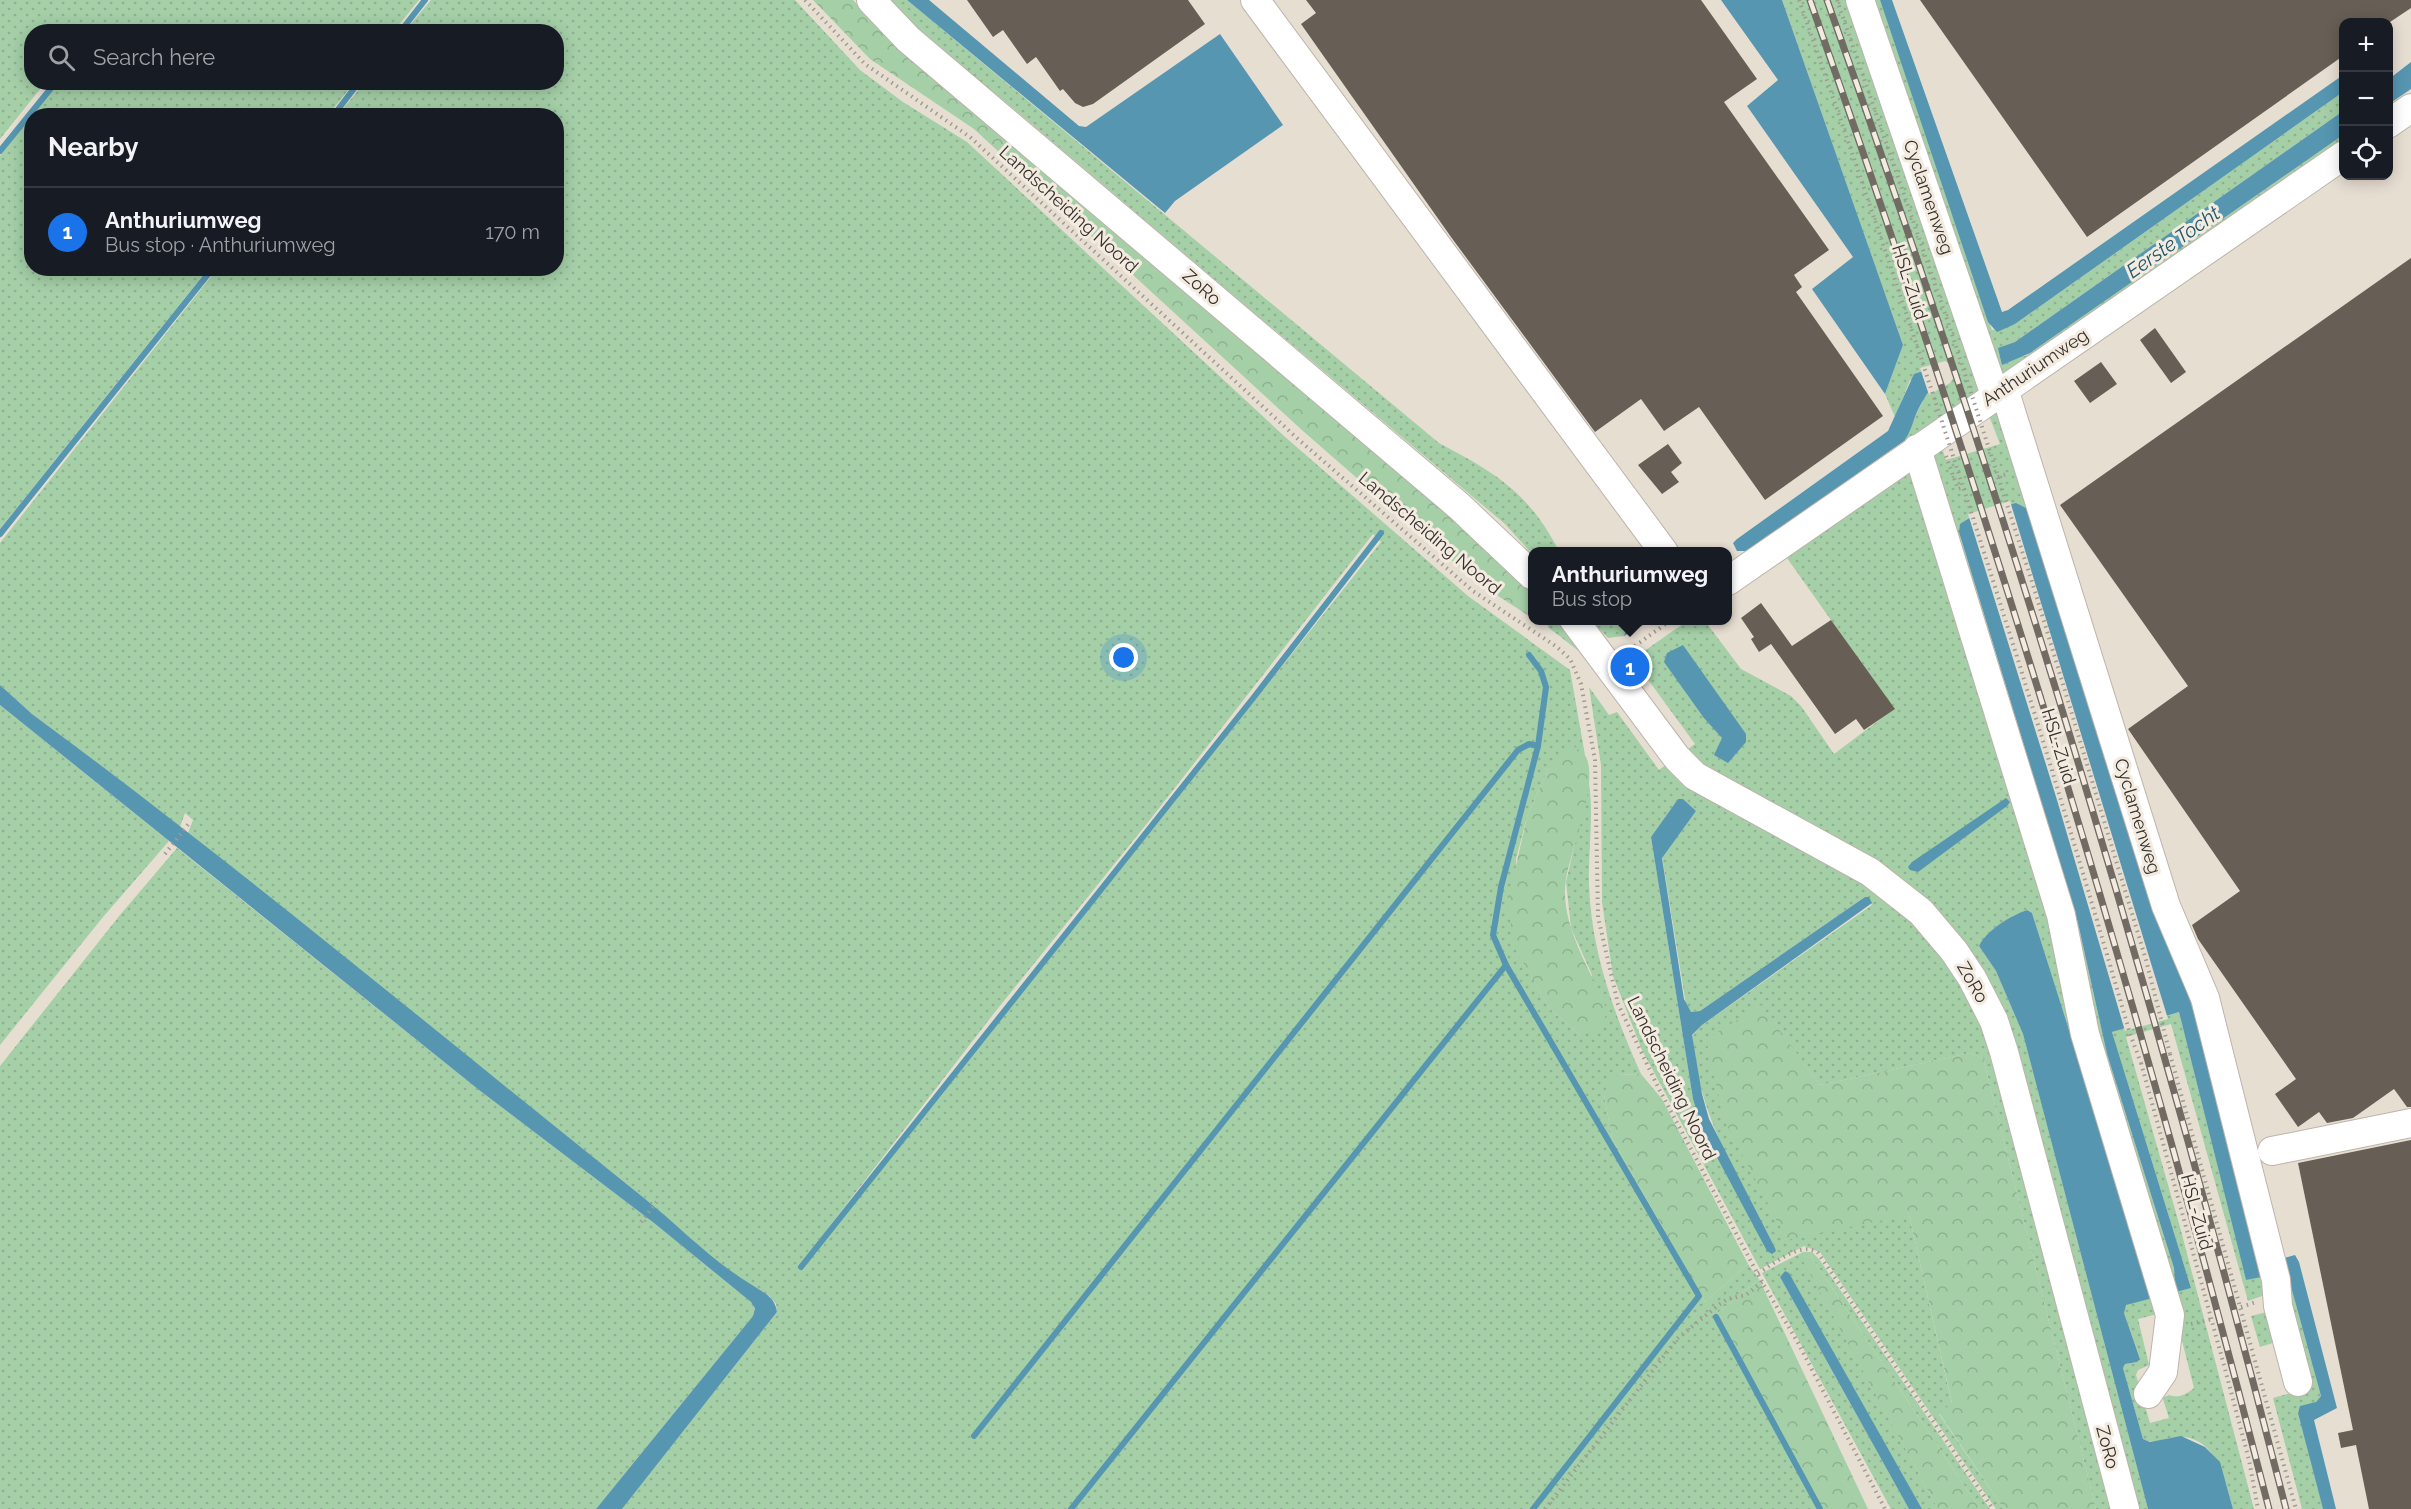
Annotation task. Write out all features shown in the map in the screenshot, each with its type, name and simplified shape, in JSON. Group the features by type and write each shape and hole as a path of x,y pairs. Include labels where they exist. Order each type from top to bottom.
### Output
{"street":[{"name":"ZoRo","path":"871,0 908,39 1459,506 1528,570"},
{"path":"1255,0 1660,547"},
{"name":"Cyclamenweg","path":"1860,0 2000,392 2163,898 2205,998 2298,1382"},
{"path":"2393,120 2411,108"},
{"name":"Anthuriumweg","path":"1732,578 2339,158"},
{"path":"1917,449 2058,904 2085,1034 2164,1289 2171,1322 2166,1358 2163,1372 2148,1394"},
{"name":"ZoRo","path":"1577,625 1689,772 1881,880 1929,921 1972,978 1994,1021 2004,1052 2125,1509"},
{"path":"2272,1151 2411,1123"}],"path":[{"name":"Landscheiding Noord","path":"805,0 866,64 970,137 1298,439 1473,591 1550,642 1570,659 1581,684 1595,760 1598,917 1618,1004 1659,1089 1762,1282 1797,1341 1885,1509"},
{"name":"HSL-Zuid","path":"1799,0 1964,487 2049,760 2130,1034 2141,1063 2249,1460 2258,1509"},
{"name":"HSL-Zuid","path":"1837,0 1948,323 2034,588 2165,1025 2170,1054 2278,1452 2296,1509"},
{"path":"1948,459 1958,489 1964,487"},
{"path":"165,854 190,822"},
{"path":"640,1222 659,1199"},
{"path":"1758,1273 1802,1249 1813,1249 1818,1253 1993,1509"},
{"path":"1545,1509 1678,1338 1727,1299 1746,1295 1762,1282"},
{"path":"2240,1307 2249,1305"},
{"path":"2187,1325 2212,1319"}],"green space":[{"path":"0,0 419,0 400,24 24,24 24,90 39,90 0,139"},
{"path":"431,0 795,0 860,70 903,102 967,142 1284,436 1468,596 1570,670 1585,755 1572,746 1548,769 1527,817 1516,859 1516,949 1549,1008 1580,1035 1592,975 1571,928 1566,882 1589,783 1591,808 1589,884 1594,934 1613,1005 1641,1074 1617,1075 1604,1095 1612,1138 1705,1302 1748,1264 1759,1279 1713,1317 1821,1509 622,1509 777,1312 776,1304 769,1296 726,1270 649,1202 188,833 193,820 185,813 180,827 32,714 0,685 0,543 211,276 564,276 564,108 344,108 358,90 564,90 564,24 411,24","holes":["1373,534 1381,542 802,1269 798,1267 995,1012 1149,821"]},
{"path":"813,0 853,0 881,29 1471,531 1527,586 1528,615 1481,585 1303,431 974,129 870,59"},
{"path":"883,0 907,0 1439,443 1478,464 1509,486 1536,514 1557,547 1528,547 1528,550 1505,524 1020,114"},
{"path":"1782,0 1880,0 1992,330 2015,324 2339,95 2339,114 2015,342 1999,348 2025,356 2339,138 2339,144 1898,453 1927,392 1934,387 1910,380 1895,417 1885,394 1903,345"},
{"path":"53,90 348,90 334,108 38,108"},
{"path":"24,125 24,276 202,276 0,529 0,156"},
{"path":"1995,408 2199,993 2257,1262 2199,1028 1975,514 1962,524 1961,539 2078,923 2107,1054 2174,1268 2176,1280 2172,1282 1928,456 1940,442 1946,460 2000,444 1988,413"},
{"path":"1912,462 2045,882 2076,1052 2032,913 2027,910 2006,920 1987,935 1979,946 1996,971 2023,1034 2148,1509 2136,1509 1980,967 1685,751 1695,744 1633,659 1681,625 1708,625 1741,669 1791,696 1801,706 1834,754 1894,709 1782,551"},
{"path":"1547,625 1561,625 1593,662"},
{"path":"1596,625 1627,625 1624,636 1608,638"},
{"path":"1589,687 1609,715 1617,712 1659,770 1669,763 1852,874 1905,915 1944,957 1983,1025 2113,1509 2096,1509 1983,1058 1970,1053 1820,1085 1761,1006 1909,1215 1952,1404 1939,1414 2004,1509 1996,1509 1820,1252 1804,1246 1760,1269 1642,1050 1613,976 1602,902 1601,765","holes":["1678,799 1683,799 1696,811 1662,856 1686,1005 1691,1012 1700,1011 1865,897 1872,905 1702,1025 1692,1036 1702,1093 1711,1120 1734,1172 1775,1248 1693,1099 1651,837"]},
{"path":"0,705 169,841 103,917 0,1045"},
{"path":"1572,745 1586,757 1589,783 1583,816 1566,879 1567,911 1577,944 1605,1005 1605,1019 1600,1028 1580,1035 1549,1008 1516,950 1507,905 1527,817 1548,769 1558,754"},
{"path":"177,848 479,1090 654,1223 755,1307 753,1316 596,1509 0,1509 0,1066 120,915"},
{"path":"1761,1005 1820,1085 1970,1053 1983,1058 2096,1509 2004,1509 1939,1413 1952,1403 1909,1215 1787,1240 1724,1120 1706,1039"},
{"path":"2179,1012 2246,1280 2266,1275 2265,1295 2248,1301 2171,1024 2126,1037 2180,1227 2254,1509 2233,1509 2226,1483 2215,1458 2197,1441 2185,1437 2159,1441 2143,1439 2123,1368 2125,1364 2137,1362 2140,1358 2124,1307 2131,1301 2156,1295 2161,1313 2138,1319 2149,1365 2138,1370 2136,1375 2150,1423 2169,1418 2163,1399 2155,1401 2169,1395 2182,1395 2194,1388 2175,1313 2173,1292 2191,1288 2112,1032"},
{"path":"1641,1074 1662,1099 1748,1264 1705,1302 1612,1138 1604,1095 1608,1082 1617,1075"},
{"path":"1803,1252 1812,1252 1819,1259 1990,1509 1980,1509 1810,1255 1803,1259 1938,1509 1922,1509 1785,1271 1780,1277 1909,1509 1891,1509 1762,1273"},
{"path":"1810,1255 1980,1509 1938,1509 1802,1259"},
{"path":"2287,1272 2321,1396 2316,1402 2298,1411 2323,1509 2302,1509 2273,1398 2305,1389"},
{"path":"1759,1279 1868,1509 1821,1509 1713,1317"},
{"path":"2267,1312 2276,1342 2260,1347 2251,1316"}],"water":[{"path":"907,0 929,0 1079,126 1086,127 1220,34 1283,125 1175,201 1165,213"},
{"path":"1721,0 1782,0 1903,345 1885,394 1812,289 1853,257 1747,106 1778,80"},
{"path":"1880,0 1892,0 2002,312 2339,78 2339,95 2015,324 1997,332 1988,322"},
{"path":"2411,62 2411,89 2393,101 2393,76"},
{"name":"Eerste Tocht","path":"2339,114 2339,138 2030,353 2002,365 1998,348 2015,342"},
{"path":"1945,364 1921,404 1904,441 1747,551 1737,551 1733,543 1737,539 1888,431 1914,374"},
{"path":"2016,503 2028,509 2199,1028 2256,1260 2263,1264 2295,1255 2299,1262 2337,1408 2314,1420 2336,1509 2323,1509 2298,1413 2300,1406 2316,1402 2321,1396 2287,1272 2246,1280 2179,1012 2112,1032 2191,1288 2126,1305 2124,1313 2140,1359 2137,1362 2125,1364 2123,1368 2143,1439 2150,1442 2181,1436 2205,1447 2220,1462 2233,1509 2148,1509 2023,1034 1996,971 1979,946 1987,934 2006,920 2027,910 2032,913 2076,1052 2175,1281 2174,1268 2107,1054 2078,923 1959,532 1960,524 1975,514"},
{"path":"1627,625 1643,625 1624,636"},
{"path":"1683,645 1746,734 1746,742 1728,763 1714,755 1722,738 1704,718 1664,662 1667,653"},
{"path":"0,685 32,714 110,772 340,953 644,1198 710,1255 771,1299 777,1312 622,1509 596,1509 753,1316 755,1308 751,1302 654,1223 479,1090 0,705"},
{"path":"2006,798 2010,802 2007,806 1918,872 1910,870 1908,867 1912,862"},
{"path":"1678,799 1683,799 1696,811 1662,858 1684,999 1691,1012 1700,1011 1865,897 1869,897 1872,903 1702,1025 1692,1035 1702,1094 1709,1119 1775,1248 1776,1251 1772,1254 1767,1251 1704,1133 1693,1099 1651,837"},
{"path":"1785,1271 1789,1273 1922,1509 1909,1509 1780,1277"}],"pier":[{"path":"1945,361 1952,365 1954,377 1950,383 1929,395 1920,368"},
{"path":"2010,501 2168,1019 2125,1031 2057,800 1968,514"}],"building":[{"path":"967,0 1188,0 1205,24 1093,104 1083,107 1075,103 1063,89 1060,91 1036,57 1027,64 1003,30 993,37"},
{"path":"1306,0 1701,0 1757,79 1724,102 1829,250 1794,275 1802,287 1796,292 1883,416 1765,500 1699,407 1664,431 1641,399 1595,432 1451,237 1301,24 1316,13"},
{"path":"1920,0 2411,0 2411,8 2393,20 2393,18 2339,18 2339,59 2087,237"},
{"path":"2411,258 2411,1107 2407,1107 2394,1089 2353,1118 2327,1123 2319,1112 2298,1127 2275,1094 2296,1079 2198,939 2192,925 2240,891 2128,729 2188,686 2060,505"},
{"path":"2155,328 2186,372 2171,383 2140,340"},
{"path":"2101,362 2117,384 2090,403 2074,381"},
{"path":"1668,444 1682,463 1671,472 1679,482 1662,494 1638,465"},
{"path":"1761,603 1792,646 1831,620 1895,709 1864,730 1856,719 1835,734 1771,644 1759,652 1751,639 1754,637 1741,618"},
{"path":"2411,1140 2411,1509 2369,1509 2356,1445 2341,1448 2338,1433 2353,1430 2298,1163"}],"waterway":[{"path":"406,24 425,0"},
{"path":"35,108 50,90"},
{"path":"339,108 353,90"},
{"path":"0,151 24,121"},
{"path":"0,534 207,276"},
{"path":"801,1267 1254,697 1381,533"},
{"path":"1529,655 1541,671 1546,687 1538,746 1501,887 1493,935 1506,965 1699,1296 1533,1509"},
{"path":"974,1436 1518,750 1529,744 1538,746"},
{"path":"1071,1509 1506,965"},
{"path":"1716,1317 1820,1509"}],"railway":[{"path":"1810,0 1937,373 2056,749 2167,1128 2269,1509"},
{"path":"1827,0 1955,373 2074,749 2184,1128 2286,1509"}],"place":[{"name":"Anthuriumweg","path":"1630,667"}]}
